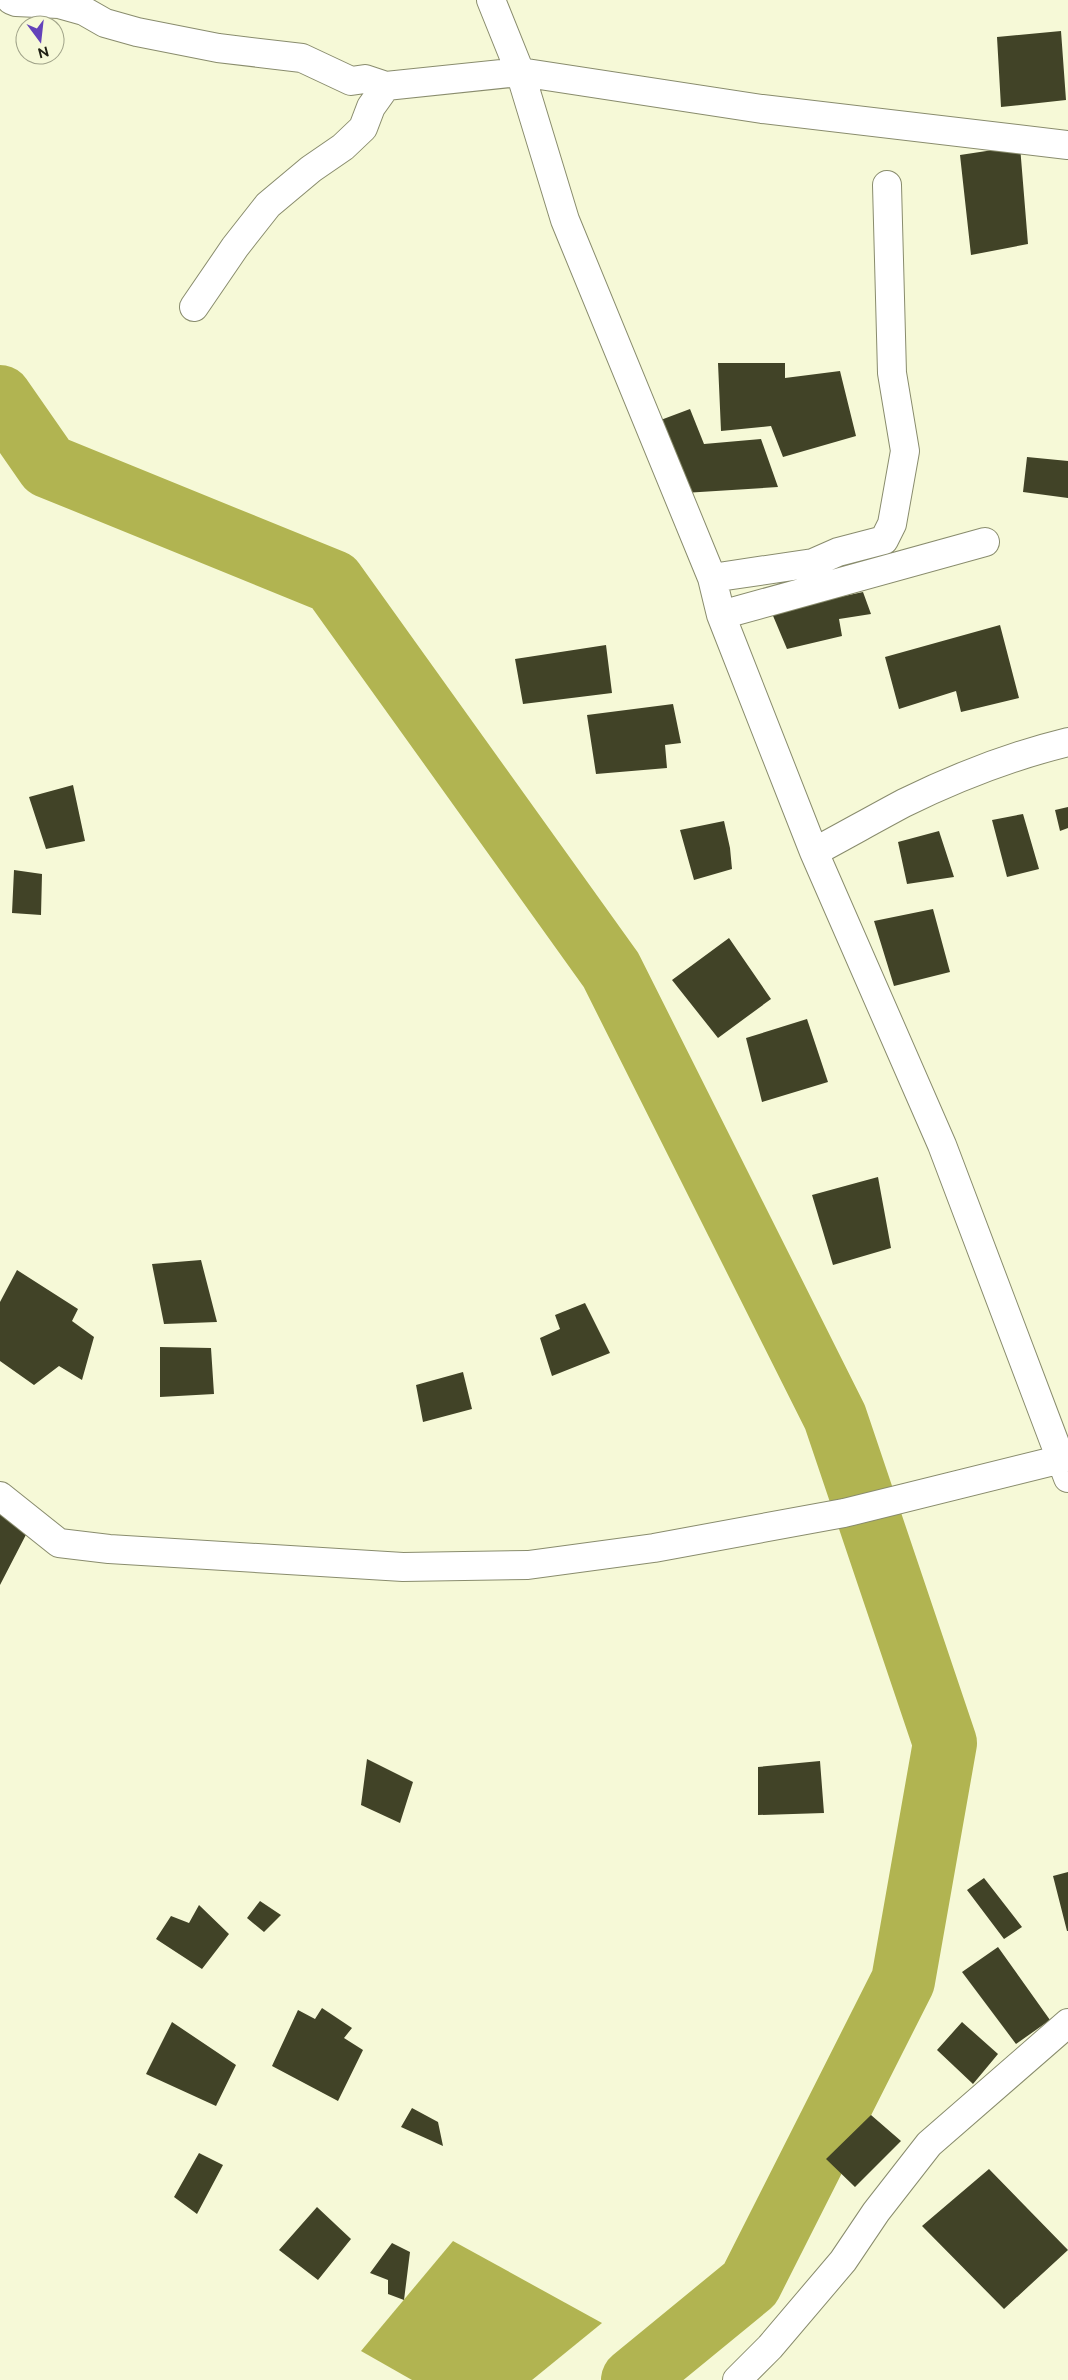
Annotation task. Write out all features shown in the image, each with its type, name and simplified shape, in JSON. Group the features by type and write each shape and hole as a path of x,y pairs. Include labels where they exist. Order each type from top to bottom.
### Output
{"street":[{"path":"11,0 16,2 59,4 84,11 105,23 137,32 218,48 302,58 351,80 365,79 376,81 386,86 520,72 762,109 1068,144"},
{"path":"0,1496 58,1543 109,1549 402,1566 528,1565 654,1548 844,1513 1065,1468 942,1145 814,852 721,615 712,578 565,220 520,72 491,0"},
{"path":"194,307 235,247 268,205 311,169 344,146 363,128 371,107 386,86"},
{"path":"712,578 813,563 838,552 884,540 892,524 905,451 892,374 887,185"},
{"path":"721,615 985,542"},
{"path":"814,852 904,804 956,779 1006,760 1068,742"},
{"path":"737,2380 770,2347 843,2261 876,2212 928,2144 1068,2023"}],"shaded area":[{"path":"453,2241 602,2323 532,2380 412,2380 361,2351"}],"building":[{"path":"1061,31 1066,100 1001,107 997,37"},
{"path":"1020,146 1028,244 971,255 960,155"},
{"path":"718,363 785,363 785,378 840,371 856,436 783,457 771,426 721,431"},
{"path":"690,409 704,444 761,439 778,487 684,493 658,421"},
{"path":"1027,457 1068,461 1068,498 1023,492"},
{"path":"830,588 835,598 863,592 871,614 839,619 842,636 787,649 771,611"},
{"path":"1000,625 1019,698 961,712 956,691 899,709 885,657"},
{"path":"606,645 612,693 523,704 515,659"},
{"path":"673,704 681,743 665,745 667,768 596,774 587,715"},
{"path":"73,785 85,841 46,849 29,797"},
{"path":"1068,807 1068,828 1060,831 1055,810"},
{"path":"1023,814 1039,869 1007,877 992,820"},
{"path":"724,821 732,869 694,880 680,830"},
{"path":"939,831 954,877 907,884 898,842"},
{"path":"14,870 42,874 41,915 12,913"},
{"path":"933,909 950,972 894,986 874,921"},
{"path":"729,938 771,999 718,1038 672,980"},
{"path":"807,1019 828,1082 762,1102 746,1038"},
{"path":"878,1177 891,1248 833,1265 812,1195"},
{"path":"201,1260 217,1322 164,1324 152,1264"},
{"path":"17,1270 78,1309 72,1321 94,1337 82,1380 59,1366 34,1385 0,1361 0,1302"},
{"path":"585,1303 610,1353 552,1376 540,1338 560,1329 555,1315"},
{"path":"160,1347 211,1348 214,1394 160,1397"},
{"path":"463,1372 472,1409 423,1422 416,1385"},
{"path":"0,1511 31,1525 0,1585"},
{"path":"367,1759 413,1782 400,1823 361,1805"},
{"path":"820,1761 824,1813 758,1815 758,1767"},
{"path":"1068,1872 1068,1931 1067,1931 1053,1876"},
{"path":"984,1878 1022,1927 1004,1939 967,1890"},
{"path":"260,1901 281,1915 264,1932 247,1918"},
{"path":"199,1905 229,1934 202,1969 156,1939 171,1916 189,1923"},
{"path":"998,1947 1050,2020 1016,2044 962,1972"},
{"path":"322,2008 352,2028 344,2038 363,2050 338,2101 272,2066 298,2010 315,2019"},
{"path":"172,2022 236,2065 216,2106 146,2074"},
{"path":"962,2022 998,2054 973,2084 937,2050"},
{"path":"412,2108 438,2122 443,2146 401,2127"},
{"path":"871,2115 901,2141 855,2187 826,2159"},
{"path":"199,2153 223,2165 197,2214 174,2197"},
{"path":"989,2169 1068,2250 1004,2309 922,2226"},
{"path":"317,2207 351,2239 318,2280 279,2250"},
{"path":"392,2243 410,2252 404,2300 388,2294 388,2280 370,2273"}],"waterway":[{"path":"0,397 48,466 333,582 611,970 835,1417 945,1743 903,1981 750,2284 633,2380"}]}
